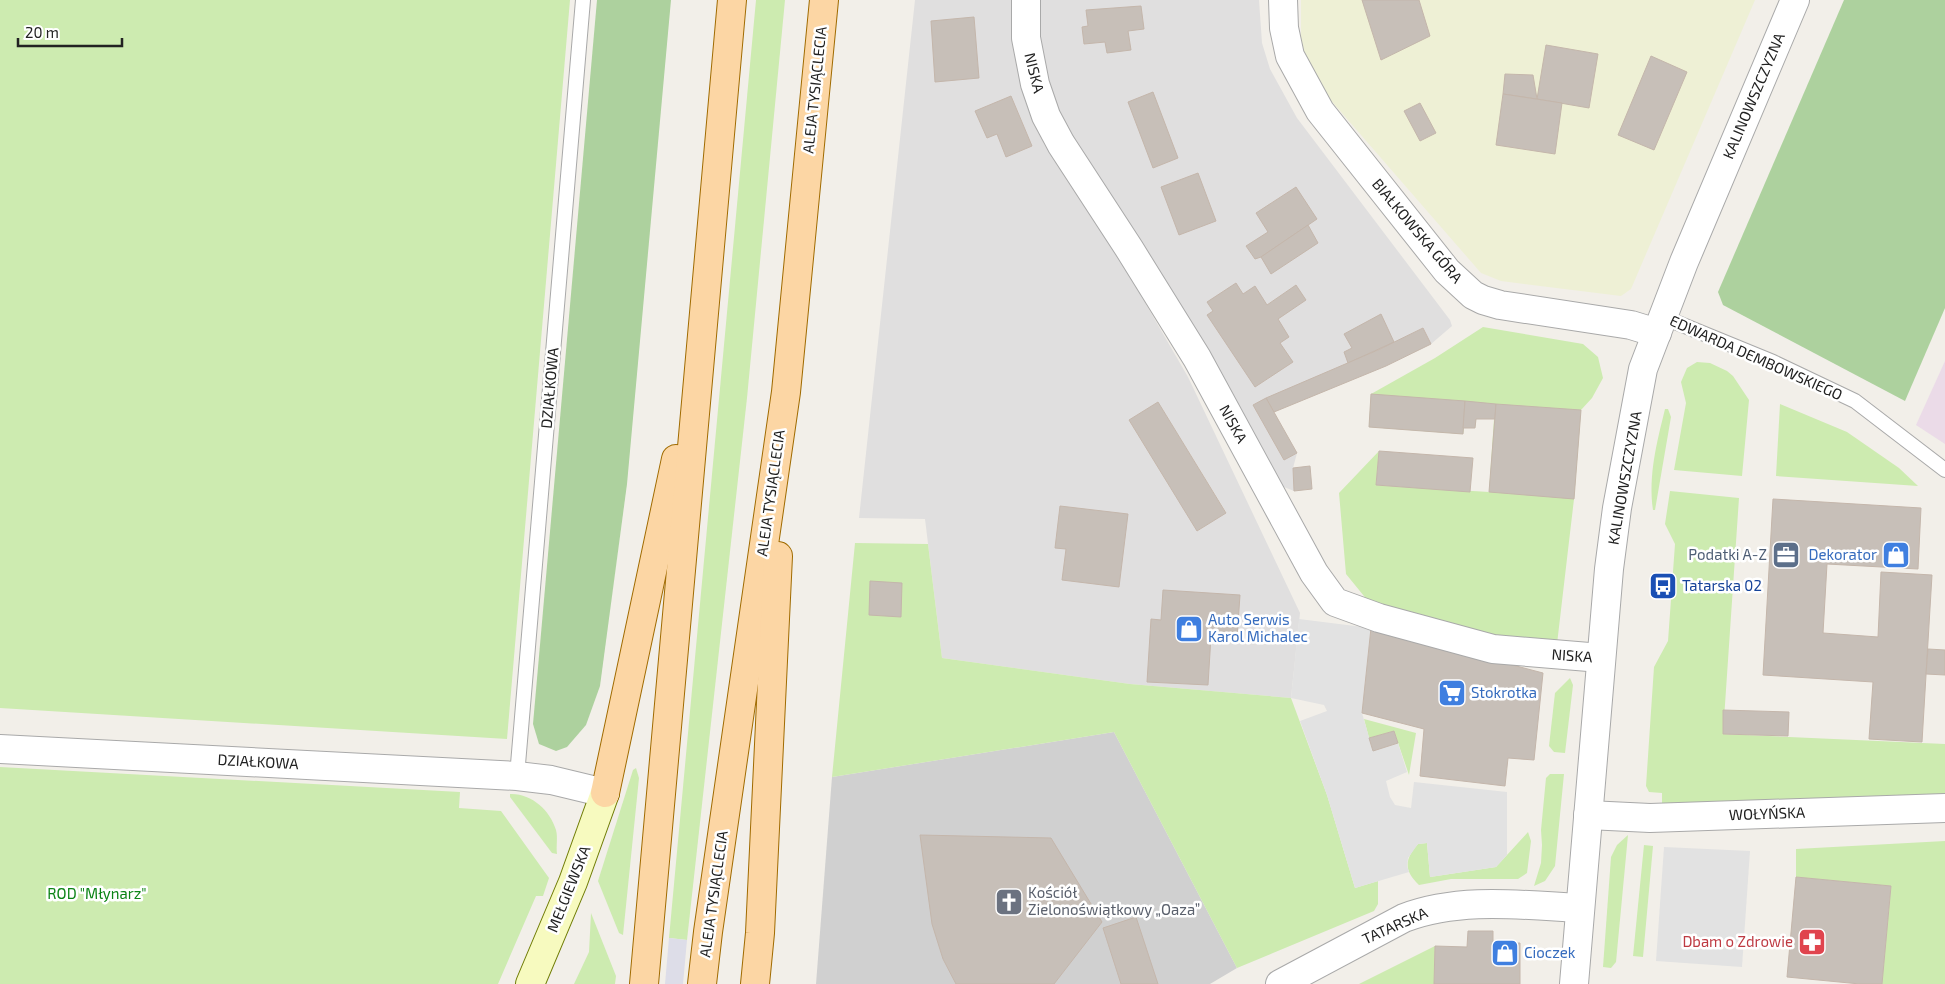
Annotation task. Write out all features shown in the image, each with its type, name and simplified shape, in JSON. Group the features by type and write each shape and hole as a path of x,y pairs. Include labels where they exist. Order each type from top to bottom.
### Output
{"main road":[{"path":"644,984 732,0"},
{"name":"ALEJA TYSIĄCLECIA","path":"702,984 786,392 824,0"},
{"path":"605,793 703,335"},
{"path":"755,984 760,933 786,392"},
{"name":"MEŁGIEWSKA","path":"530,984 575,876 605,793"}],"street":[{"name":"NISKA","path":"1026,0 1026,38 1034,84 1046,116 1061,144 1197,358 1314,573 1335,602 1379,618 1494,649 1602,658"},
{"name":"BIAŁKOWSKA GÓRA","path":"1283,0 1284,28 1290,56 1320,111 1421,240 1461,285 1483,300 1500,305 1631,325 1660,325"},
{"name":"KALINOWSZCZYZNA","path":"1574,984 1610,569 1619,499 1644,369 1684,262 1795,0"},
{"name":"DZIAŁKOWA","path":"0,749 517,776 560,782 605,793"},
{"name":"WOŁYŃSKA","path":"1588,815 1650,818 1945,808"},
{"name":"TATARSKA","path":"1280,984 1404,918 1424,910 1446,906 1476,905 1580,908"}],"lane":[{"name":"DZIAŁKOWA","path":"517,776 583,0"},
{"name":"EDWARDA DEMBOWSKIEGO","path":"1660,325 1773,362 1855,402 1945,470"}],"shaded area":[{"path":"915,0 1012,0 1012,43 1026,102 1044,144 1121,261 1188,377 1300,613 1291,698 1130,684 942,658 925,519 859,518","holes":["1158,402 1226,512 1198,531 1129,420"]},
{"path":"1037,0 1259,0 1262,43 1270,69 1297,118 1450,320 1452,326 1431,344 1423,328 1253,405 1284,460 1297,453 1293,468 1294,491 1279,485 1061,126 1045,87 1036,10"},
{"path":"1945,361 1945,444 1916,425"},
{"path":"1299,619 1371,628 1362,713 1373,751 1398,743 1407,772 1386,781 1390,797 1395,805 1411,808 1414,782 1507,792 1507,855 1496,867 1430,877 1427,843 1418,844 1408,858 1407,866 1409,872 1355,888 1327,795 1300,721 1327,711 1324,705 1291,698"},
{"path":"1114,732 1237,968 1210,984 816,984 832,777"},
{"path":"1664,847 1750,851 1742,967 1656,961"},
{"path":"669,938 687,940 683,984 665,984"}],"green space":[{"path":"0,0 570,0 507,739 0,708"},
{"path":"597,0 671,0 627,484 600,686 586,725 567,747 556,751 539,744 533,724"},
{"path":"756,0 785,0 747,398 687,940 669,938"},
{"path":"1301,0 1755,0 1631,289 1621,296 1501,281 1481,273 1321,89 1301,47"},
{"path":"1844,0 1945,0 1945,308 1905,401 1723,305 1718,292"},
{"path":"1483,327 1583,344 1598,357 1603,378 1592,398 1581,410 1574,499 1557,644 1498,638 1368,601 1346,574 1339,493 1379,451 1376,485 1489,492 1494,419 1476,419 1475,428 1464,428 1463,434 1369,427 1371,394 1435,358"},
{"path":"1697,362 1710,363 1727,371 1733,376 1749,400 1742,476 1674,470 1686,403 1681,382 1687,368"},
{"path":"1780,404 1847,432 1899,468 1918,486 1776,476"},
{"path":"1665,409 1668,409 1671,417 1655,510 1653,510 1652,471"},
{"path":"1670,491 1739,498 1723,734 1945,744 1945,794 1662,804 1662,793 1649,792 1646,786 1654,667 1668,641 1675,544 1665,524"},
{"path":"855,543 928,544 942,658 1130,684 1291,698 1327,795 1355,888 1378,881 1378,904 1374,911 1237,968 1114,732 832,777"},
{"path":"1570,678 1573,685 1565,753 1554,752 1549,746 1555,693"},
{"path":"1364,719 1416,733 1409,775 1394,731 1369,738"},
{"name":"ROD \"Młynarz\"","path":"0,767 460,792 459,808 501,811 549,878 543,896 536,896 498,984 0,984"},
{"path":"636,768 639,778 623,935 619,933 598,881 633,770"},
{"path":"1550,774 1564,774 1555,866 1545,881 1534,886 1541,863 1541,830 1546,778"},
{"path":"510,794 525,796 539,804 549,816 557,833 557,854 552,853 510,797"},
{"path":"1528,832 1531,841 1527,873 1518,879 1451,879 1419,885 1408,869 1408,860 1414,849 1418,844 1427,843 1430,877 1496,867"},
{"path":"1628,835 1616,962 1611,968 1603,967 1611,857 1617,845"},
{"path":"1945,841 1945,984 1882,984 1891,886 1796,877 1796,849"},
{"path":"1644,845 1653,846 1643,957 1633,956"},
{"path":"591,913 616,976 615,984 574,984 589,952"},
{"path":"1435,946 1434,984 1359,984"}],"building":[{"path":"1362,0 1419,0 1430,36 1381,60"},
{"path":"1141,6 1144,29 1128,31 1131,50 1107,53 1105,42 1084,44 1082,27 1088,26 1086,10"},
{"path":"974,17 979,78 935,82 931,21"},
{"path":"1546,45 1598,54 1589,108 1537,99"},
{"path":"1651,56 1687,72 1654,150 1618,135"},
{"path":"1505,74 1533,75 1537,99 1503,94"},
{"path":"1153,92 1178,158 1153,168 1128,102"},
{"path":"1503,94 1562,103 1555,154 1496,145"},
{"path":"1011,96 1032,146 1006,157 997,134 987,138 975,111"},
{"path":"1420,103 1436,133 1420,141 1404,111"},
{"path":"1198,173 1216,221 1179,235 1161,187"},
{"path":"1296,187 1317,219 1261,257 1255,259 1246,246 1268,232 1256,213"},
{"path":"1308,225 1318,243 1271,274 1261,257"},
{"path":"1236,283 1243,294 1255,286 1267,305 1296,285 1306,300 1278,319 1289,337 1280,343 1293,362 1255,387 1207,315 1213,311 1207,302"},
{"path":"1381,314 1394,342 1348,363 1344,352 1352,348 1344,334"},
{"path":"1423,328 1431,344 1386,366 1274,412 1266,398 1378,350"},
{"path":"1371,394 1465,401 1463,434 1369,427"},
{"path":"1266,398 1297,453 1284,460 1253,405"},
{"path":"1465,401 1496,404 1495,419 1476,419 1475,428 1463,428"},
{"path":"1158,402 1226,513 1197,531 1129,420"},
{"path":"1496,404 1581,410 1574,499 1489,492"},
{"path":"1379,451 1473,458 1470,492 1376,485"},
{"path":"1310,466 1312,489 1294,491 1293,468"},
{"path":"1773,499 1921,508 1918,569 1827,564 1823,633 1878,637 1881,572 1932,575 1922,742 1869,739 1873,682 1763,675"},
{"path":"1060,506 1128,514 1119,587 1062,580 1066,549 1055,548"},
{"path":"870,581 902,583 901,617 869,615"},
{"path":"1163,590 1240,595 1237,638 1211,636 1208,685 1147,682 1151,619 1161,620"},
{"name":"Stokrotka","path":"1371,628 1543,673 1534,760 1508,758 1505,786 1420,776 1424,729 1362,713"},
{"path":"1928,649 1945,650 1945,675 1926,674"},
{"path":"1723,710 1789,712 1788,736 1723,734"},
{"path":"1394,731 1398,743 1373,751 1369,738"},
{"name":"Kościół Zielonoświątkowy „Oaza”","path":"920,835 1051,838 1102,922 1054,984 956,984 943,959 932,924"},
{"path":"1796,877 1891,886 1882,984 1860,984 1787,977"},
{"path":"1136,917 1158,984 1121,984 1103,928"},
{"path":"1468,931 1493,931 1493,943 1520,943 1520,984 1434,984 1435,946 1467,947"}],"place":[{"name":"Podatki A-Z","path":"1786,555"},
{"name":"Dekorator","path":"1896,555"},
{"name":"Tatarska 02","path":"1663,586"},
{"name":"Auto Serwis Karol Michalec","path":"1189,629"},
{"name":"Stokrotka","path":"1452,693"},
{"name":"Kościół Zielonoświątkowy „Oaza”","path":"1009,902"},
{"name":"Dbam o Zdrowie","path":"1812,942"},
{"name":"Cioczek","path":"1505,953"}]}
